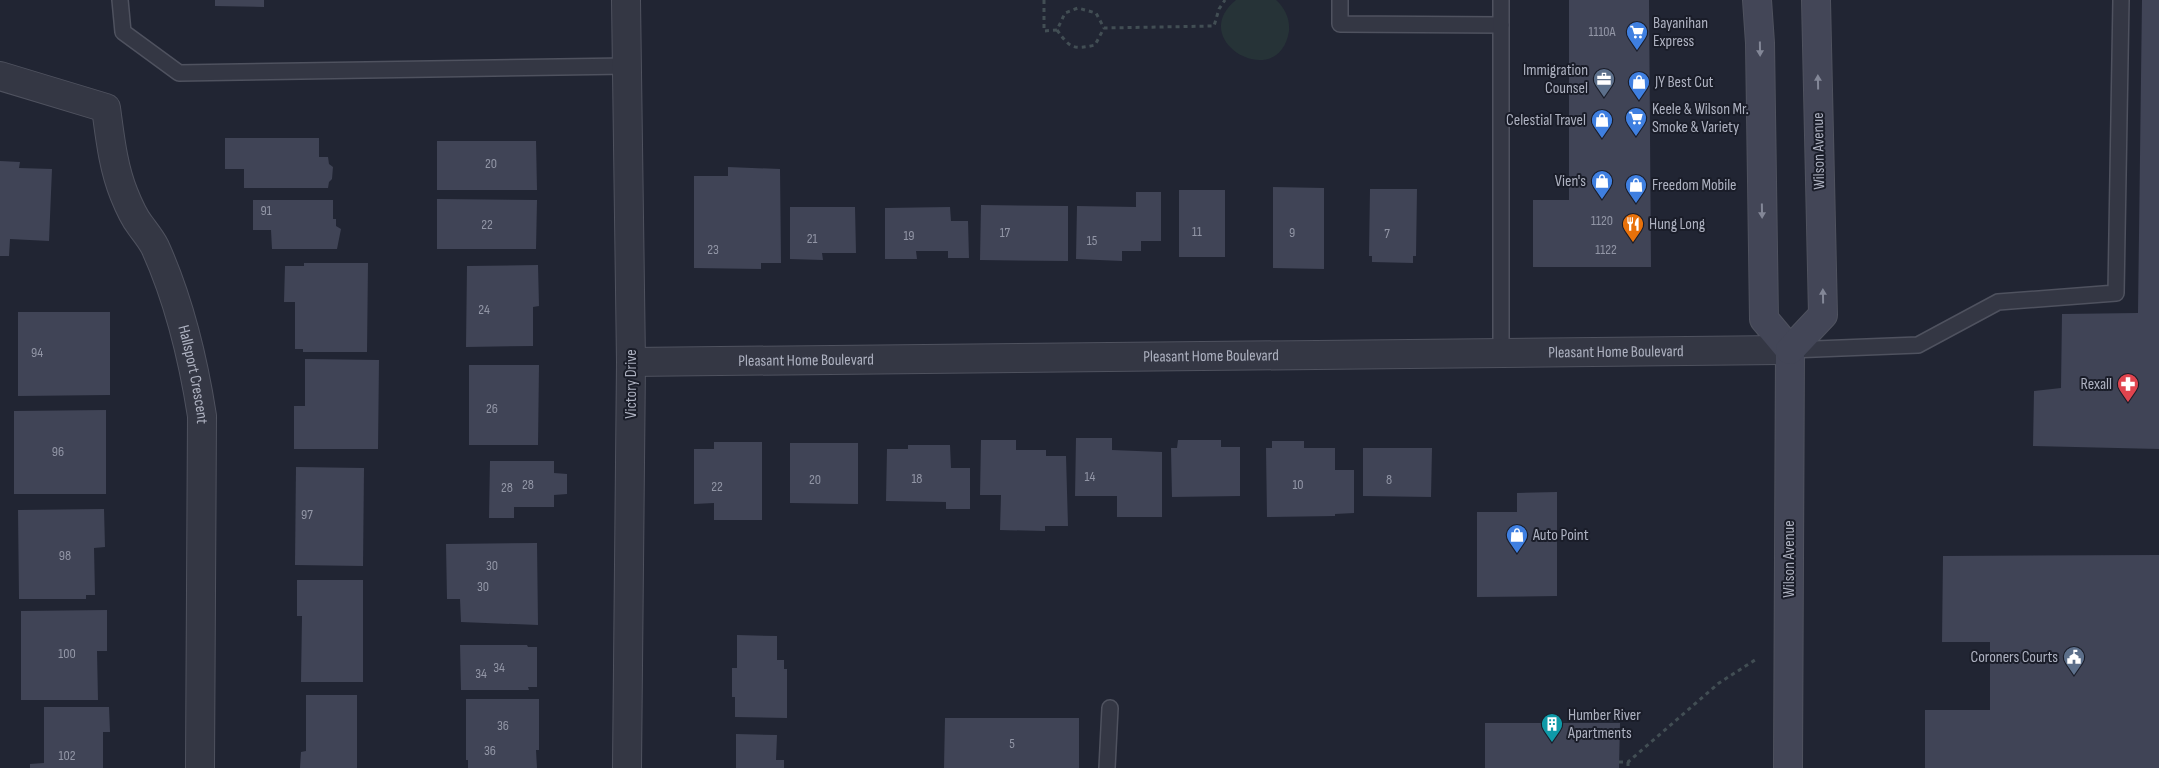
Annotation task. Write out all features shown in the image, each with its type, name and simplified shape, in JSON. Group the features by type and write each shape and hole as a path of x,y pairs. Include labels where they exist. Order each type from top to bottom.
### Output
{"main road":[{"path":"1757,0 1760,43 1764,319 1790,350"},
{"name":"Wilson Avenue","path":"1788,768 1790,350 1823,315 1816,0"}],"street":[{"name":"Victory Drive","path":"626,0 632,362 628,768"},
{"name":"Hallsport Crescent","path":"0,76 106,108 115,169 124,194 138,222 154,245 170,284 184,329 195,368 202,416 200,768"},
{"name":"Pleasant Home Boulevard","path":"632,362 1790,350"}],"lane":[{"path":"120,0 123,32 179,73 627,66"},
{"path":"1340,0 1340,24 1501,25"},
{"path":"1501,0 1501,353"},
{"path":"1790,350 1918,345 1998,302 2116,293 2121,0"},
{"path":"1107,768 1110,708"}],"path":[{"path":"1044,0 1044,31 1057,30"},
{"path":"1104,28 1214,26 1219,8 1225,0"},
{"path":"1057,30 1065,13 1078,8 1096,13 1104,28"},
{"path":"1057,30 1067,44 1077,49 1095,46 1104,28"},
{"path":"1619,762 1628,762 1719,683 1789,637"},
{"path":"1628,762 1628,768"}],"shaded area":[{"path":"1236,0 1276,0 1279,3 1289,22 1289,31 1282,49 1269,58 1254,60 1240,54 1228,44 1221,31 1223,16"}],"building":[{"path":"215,0 264,0 264,7 215,6"},
{"path":"1569,0 1649,0 1651,267 1533,267 1533,200 1569,200"},
{"path":"2142,0 2159,0 2159,449 2033,446 2034,391 2061,388 2062,314 2138,313"},
{"path":"225,138 319,138 319,157 328,157 329,164 333,167 332,179 329,182 328,188 244,188 244,169 225,169"},
{"path":"437,141 536,141 537,190 437,190"},
{"path":"0,161 20,162 19,168 52,169 49,241 10,239 9,256 0,256"},
{"path":"728,167 780,169 781,263 761,263 761,269 694,268 694,176 728,176"},
{"path":"1273,187 1324,188 1324,269 1273,268"},
{"path":"1370,189 1417,189 1416,256 1413,256 1413,263 1372,262 1372,256 1369,256"},
{"path":"1179,190 1225,190 1225,257 1179,257"},
{"path":"1136,192 1161,192 1161,241 1141,241 1141,251 1122,251 1122,261 1076,259 1077,206 1136,207"},
{"path":"437,199 537,200 536,249 437,249"},
{"path":"253,200 333,200 333,219 336,219 336,226 341,229 337,249 272,249 271,230 253,230"},
{"path":"981,205 1068,206 1068,261 980,260"},
{"path":"790,207 855,207 856,253 822,253 823,260 790,259"},
{"path":"950,207 951,221 968,221 969,258 948,258 948,251 916,251 917,259 885,259 885,208"},
{"path":"304,263 368,263 367,352 303,352 303,349 295,349 295,302 284,302 285,266 304,266"},
{"path":"538,265 539,306 533,307 533,346 466,347 467,266"},
{"path":"18,312 110,312 110,395 18,396"},
{"path":"305,359 379,360 378,449 294,449 294,406 305,406"},
{"path":"469,365 539,365 538,445 469,445"},
{"path":"106,410 106,494 14,494 14,411"},
{"path":"1076,438 1112,438 1112,450 1162,452 1162,517 1117,517 1117,496 1075,496"},
{"path":"981,440 1016,440 1016,450 1046,450 1046,456 1066,456 1068,526 1045,526 1045,531 1000,530 1001,495 980,495"},
{"path":"1178,440 1221,440 1221,447 1240,447 1240,496 1172,497 1171,448 1177,448"},
{"path":"1272,441 1304,441 1304,448 1335,448 1335,470 1354,470 1354,513 1335,514 1335,516 1267,517 1266,448 1272,448"},
{"path":"714,442 762,442 762,520 714,520 714,503 694,504 694,449 714,449"},
{"path":"790,443 858,443 858,504 790,503"},
{"path":"908,445 950,445 951,468 970,468 970,509 946,509 946,502 886,501 887,449 908,449"},
{"path":"1363,448 1432,448 1431,497 1363,496"},
{"path":"490,461 554,461 554,473 567,474 567,494 554,495 554,507 514,507 514,518 489,518"},
{"path":"296,467 364,468 363,566 295,565"},
{"name":"Auto Point","path":"1557,492 1557,596 1477,597 1477,512 1517,512 1517,493"},
{"path":"104,509 105,547 94,548 95,595 86,595 86,599 19,599 18,510"},
{"path":"537,543 538,625 461,622 460,599 447,599 446,544"},
{"name":"Coroners Courts","path":"2159,555 2159,768 1925,768 1925,710 1990,710 1990,642 1942,642 1943,556"},
{"path":"297,580 363,580 363,682 301,682 302,616 297,616"},
{"path":"107,610 107,651 97,651 98,700 21,700 21,611"},
{"path":"737,635 777,636 777,660 784,660 784,669 787,669 787,718 735,717 735,697 732,697 732,668 737,668"},
{"path":"460,645 527,645 528,647 537,647 537,687 528,687 529,690 461,690"},
{"path":"306,695 357,695 357,768 300,768 301,752 306,751"},
{"path":"466,699 539,699 539,750 536,750 537,768 468,768 468,760 466,760"},
{"path":"44,707 109,707 110,732 103,732 103,768 30,768 30,764 44,763"},
{"path":"945,718 1079,718 1079,768 944,768"},
{"name":"Humber River Apartments","path":"1485,723 1620,723 1619,768 1485,768"},
{"path":"736,734 777,735 776,760 784,760 784,768 736,768"}],"place":[{"name":"Bayanihan Express","path":"1637,51"},
{"name":"Immigration Counsel","path":"1604,98"},
{"name":"JY Best Cut","path":"1639,101"},
{"name":"Keele & Wilson Mr. Smoke & Variety","path":"1636,137"},
{"name":"Celestial Travel","path":"1602,139"},
{"name":"Vien's","path":"1602,200"},
{"name":"Freedom Mobile","path":"1636,204"},
{"name":"Hung Long","path":"1633,243"},
{"name":"Rexall","path":"2128,403"},
{"name":"Auto Point","path":"1517,554"},
{"name":"Coroners Courts","path":"2074,676"},
{"name":"Humber River Apartments","path":"1552,743"}]}
